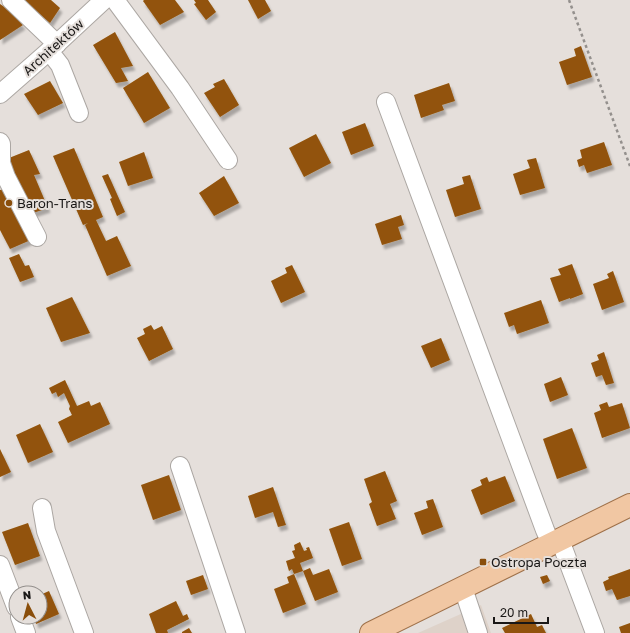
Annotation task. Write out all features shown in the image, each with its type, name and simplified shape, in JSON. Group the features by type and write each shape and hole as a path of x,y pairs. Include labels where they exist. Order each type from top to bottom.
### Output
{"main road":[{"path":"370,633 630,505"}],"street":[{"path":"11,0 53,48 79,113"},
{"name":"Architektów","path":"0,94 53,48 104,0"},
{"path":"115,0 180,88 228,160"},
{"path":"386,102 542,523 556,542 595,633"},
{"path":"0,142 1,163 6,177 37,237"},
{"path":"180,466 236,633"},
{"path":"42,508 46,531 84,633"},
{"path":"0,566 8,586"},
{"path":"463,588 478,633"}],"path":[{"path":"569,0 630,166"}],"shaded area":[{"path":"481,605 491,633 418,633"}],"building":[{"path":"22,0 51,0 60,8 50,23"},
{"path":"175,0 184,12 160,25 143,1"},
{"path":"194,0 208,0 216,12 206,20 194,4 196,3"},
{"path":"248,0 265,0 271,11 258,19"},
{"path":"0,4 12,12 23,25 0,40"},
{"path":"115,32 133,66 121,68 128,81 116,83 93,45"},
{"path":"581,46 592,77 567,85 559,62 576,56 574,49"},
{"path":"148,72 170,108 144,123 123,88"},
{"path":"224,79 239,105 220,117 204,93 215,87 213,84"},
{"path":"50,81 63,103 38,115 24,94"},
{"path":"449,83 455,101 442,105 444,110 421,118 414,95"},
{"path":"365,123 374,146 351,155 342,132"},
{"path":"316,134 331,163 304,177 289,148"},
{"path":"604,142 612,165 587,173 584,165 579,167 577,160 582,158 580,150"},
{"path":"74,148 103,217 96,220 106,241 117,236 131,266 107,276 85,225 88,223 83,225 53,156"},
{"path":"29,150 40,174 34,175 48,208 27,215 4,160"},
{"path":"144,152 153,178 128,186 119,162"},
{"path":"536,158 545,188 520,195 513,174 530,168 527,160"},
{"path":"108,174 125,212 117,216 110,199 112,198 102,176"},
{"path":"470,175 481,209 455,217 446,190 464,184 462,177"},
{"path":"224,176 239,203 214,216 199,193"},
{"path":"8,188 33,239 10,249 0,230 0,190"},
{"path":"401,215 404,225 398,227 402,239 382,245 375,224"},
{"path":"19,254 25,266 29,265 34,277 20,282 9,258"},
{"path":"572,264 583,294 559,302 550,278 561,275 558,269"},
{"path":"292,265 305,292 281,303 271,281 287,273 285,268"},
{"path":"613,271 624,302 602,310 593,284 609,278 607,274"},
{"path":"72,297 90,333 61,342 46,308"},
{"path":"541,300 549,323 517,334 514,325 509,327 504,313"},
{"path":"151,325 154,330 162,326 173,349 149,361 137,338 145,334 143,329"},
{"path":"441,338 450,360 431,368 421,346"},
{"path":"604,352 614,383 606,385 602,375 596,377 591,363 599,360 597,355"},
{"path":"561,377 568,395 550,402 544,384"},
{"path":"65,380 77,406 89,401 91,406 100,402 110,424 68,443 58,422 72,415 69,409 70,406 64,393 58,397 56,392 52,394 49,388"},
{"path":"607,402 609,407 622,403 630,428 602,438 594,413 601,410 599,405"},
{"path":"40,424 53,452 28,463 16,435"},
{"path":"572,428 587,468 557,479 543,439"},
{"path":"0,449 11,472 0,477"},
{"path":"385,471 397,501 390,504 396,519 377,526 369,504 372,502 364,479"},
{"path":"169,475 181,510 153,520 141,485"},
{"path":"505,476 515,501 481,515 471,490 482,485 480,480 487,477 489,482"},
{"path":"273,487 286,525 278,527 273,512 255,518 248,496"},
{"path":"433,499 443,527 422,535 414,513 428,508 426,501"},
{"path":"349,522 362,559 342,566 329,529"},
{"path":"28,523 40,556 15,565 2,532"},
{"path":"300,542 304,551 309,547 313,558 300,563 303,571 294,574 292,569 289,571 286,561 295,558 292,551 295,550 294,545"},
{"path":"310,568 313,575 329,569 338,592 315,601 303,571"},
{"path":"630,569 630,596 617,600 612,589 606,591 603,582 609,579 608,577"},
{"path":"294,574 306,604 283,613 274,589 289,583 287,577"},
{"path":"203,575 208,589 191,595 186,581"},
{"path":"547,575 550,581 543,584 540,577"},
{"path":"48,591 59,614 48,619"},
{"path":"176,601 183,616 187,614 189,619 167,630 168,633 156,633 149,614"},
{"path":"531,614 537,627 542,625 546,633 505,633 502,628"},
{"path":"630,623 630,633 621,633 619,627"},
{"path":"189,628 192,633 182,633 182,632"}],"place":[{"name":"Baron-Trans","path":"9,203"},
{"name":"Ostropa Poczta","path":"483,562"}]}
